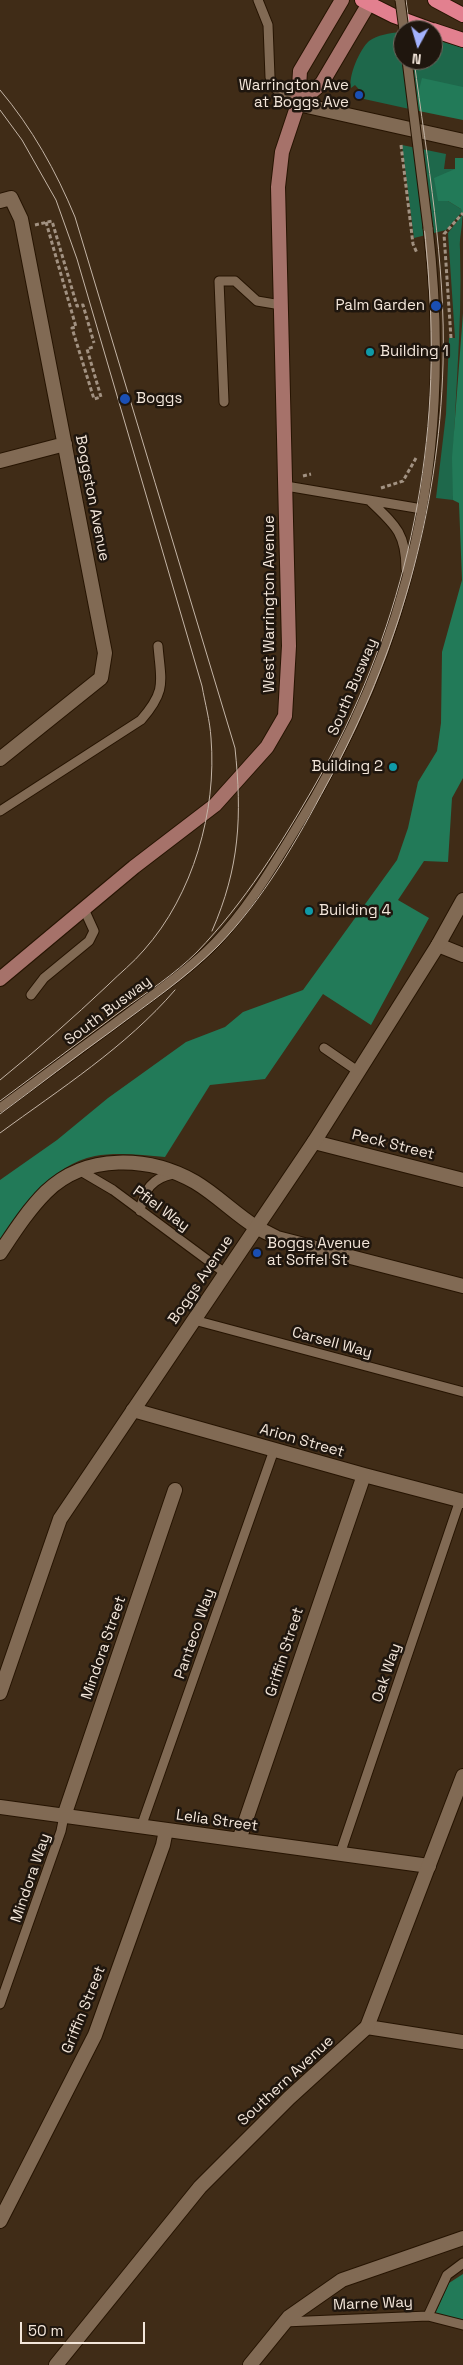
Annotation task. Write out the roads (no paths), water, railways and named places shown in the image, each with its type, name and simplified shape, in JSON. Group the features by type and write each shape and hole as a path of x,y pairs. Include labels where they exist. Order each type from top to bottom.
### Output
{"highway":[{"path":"434,0 463,15"},
{"path":"367,1 410,20"},
{"path":"443,33 463,40"}],"main road":[{"name":"West Warrington Avenue","path":"0,979 84,909 215,805 267,747 285,716 289,646 278,187 284,144 298,104 300,71 342,0"},
{"path":"298,104 322,84 367,1"}],"street":[{"path":"298,104 463,141"},
{"name":"Boggston Avenue","path":"0,759 101,678 105,653 21,220 6,200"},
{"path":"0,461 65,444"},
{"name":"Boggs Avenue","path":"0,1693 60,1519 314,1142 438,945 463,900"},
{"path":"438,945 463,955"},
{"name":"Peck Street","path":"314,1142 463,1180"},
{"path":"0,1253 19,1223 47,1191 79,1170 112,1162 143,1163 176,1174 195,1183 256,1227 277,1238 463,1286"},
{"name":"Arion Street","path":"133,1410 462,1501"},
{"name":"Griffin Street","path":"240,1840 364,1475"},
{"name":"Mindora Street","path":"64,1816 175,1490"},
{"name":"Southern Avenue","path":"56,2365 200,2187 289,2098 367,2027 463,1776"},
{"name":"Lelia Street","path":"0,1807 429,1866"},
{"name":"Griffin Street","path":"0,2221 95,2035 163,1845 166,1830"},
{"path":"367,2027 463,2042"},
{"path":"250,2365 284,2322 342,2280 463,2238"}],"lane":[{"path":"258,0 268,24 272,85 298,104"},
{"path":"400,0 403,20"},
{"name":"South Busway","path":"0,1108 167,984 215,943 250,903 308,809 356,719 393,627 407,581 422,509 433,430 437,347 428,228 408,70"},
{"path":"224,402 219,281 234,281 257,301 281,305"},
{"path":"286,486 422,509"},
{"path":"369,500 391,522 403,538 407,581"},
{"path":"0,811 141,720 156,702 161,686 158,646"},
{"path":"31,996 44,978 90,941 94,931 84,909"},
{"path":"324,1048 359,1072"},
{"name":"Pfiel Way","path":"79,1170 112,1190 225,1273"},
{"path":"140,1211 148,1187 162,1176 176,1174"},
{"name":"Carsell Way","path":"194,1320 463,1392"},
{"name":"Panteco Way","path":"141,1827 274,1450"},
{"name":"Oak Way","path":"340,1854 462,1501"},
{"name":"Mindora Way","path":"0,2004 61,1831 64,1816"},
{"name":"Marne Way","path":"284,2322 428,2316 447,2275 463,2263"},
{"path":"428,2316 463,2325"}],"tram line":[{"path":"396,0 398,20"},
{"path":"406,0 409,20"},
{"path":"0,1101 170,976 197,952 214,933 261,872 302,807 345,729 370,671 391,611 408,551 420,489 428,427 431,364 430,300 422,210 404,70"},
{"path":"0,1114 180,980 206,958 234,928 278,869 304,826 352,735 375,684 394,633 410,581 423,528 433,474 440,419 443,364 442,288 439,250 415,70"},
{"path":"0,90 33,135 60,183 75,217 235,748 238,796 237,841 228,885 212,931"},
{"path":"0,110 22,140 56,200 77,259 202,686 209,719 212,766 210,794 198,851 176,904 161,928 131,964 55,1034 0,1080"},
{"path":"0,1133 114,1049 156,1011 175,990"}],"place":[{"name":"Warrington Ave at Boggs Ave","path":"359,95"},
{"name":"Palm Garden","path":"436,306"},
{"name":"Building 1","path":"370,352"},
{"name":"Boggs","path":"125,399"},
{"name":"Building 2","path":"393,767"},
{"name":"Building 4","path":"309,911"},
{"name":"Boggs Avenue at Soffel St","path":"257,1253"}]}
